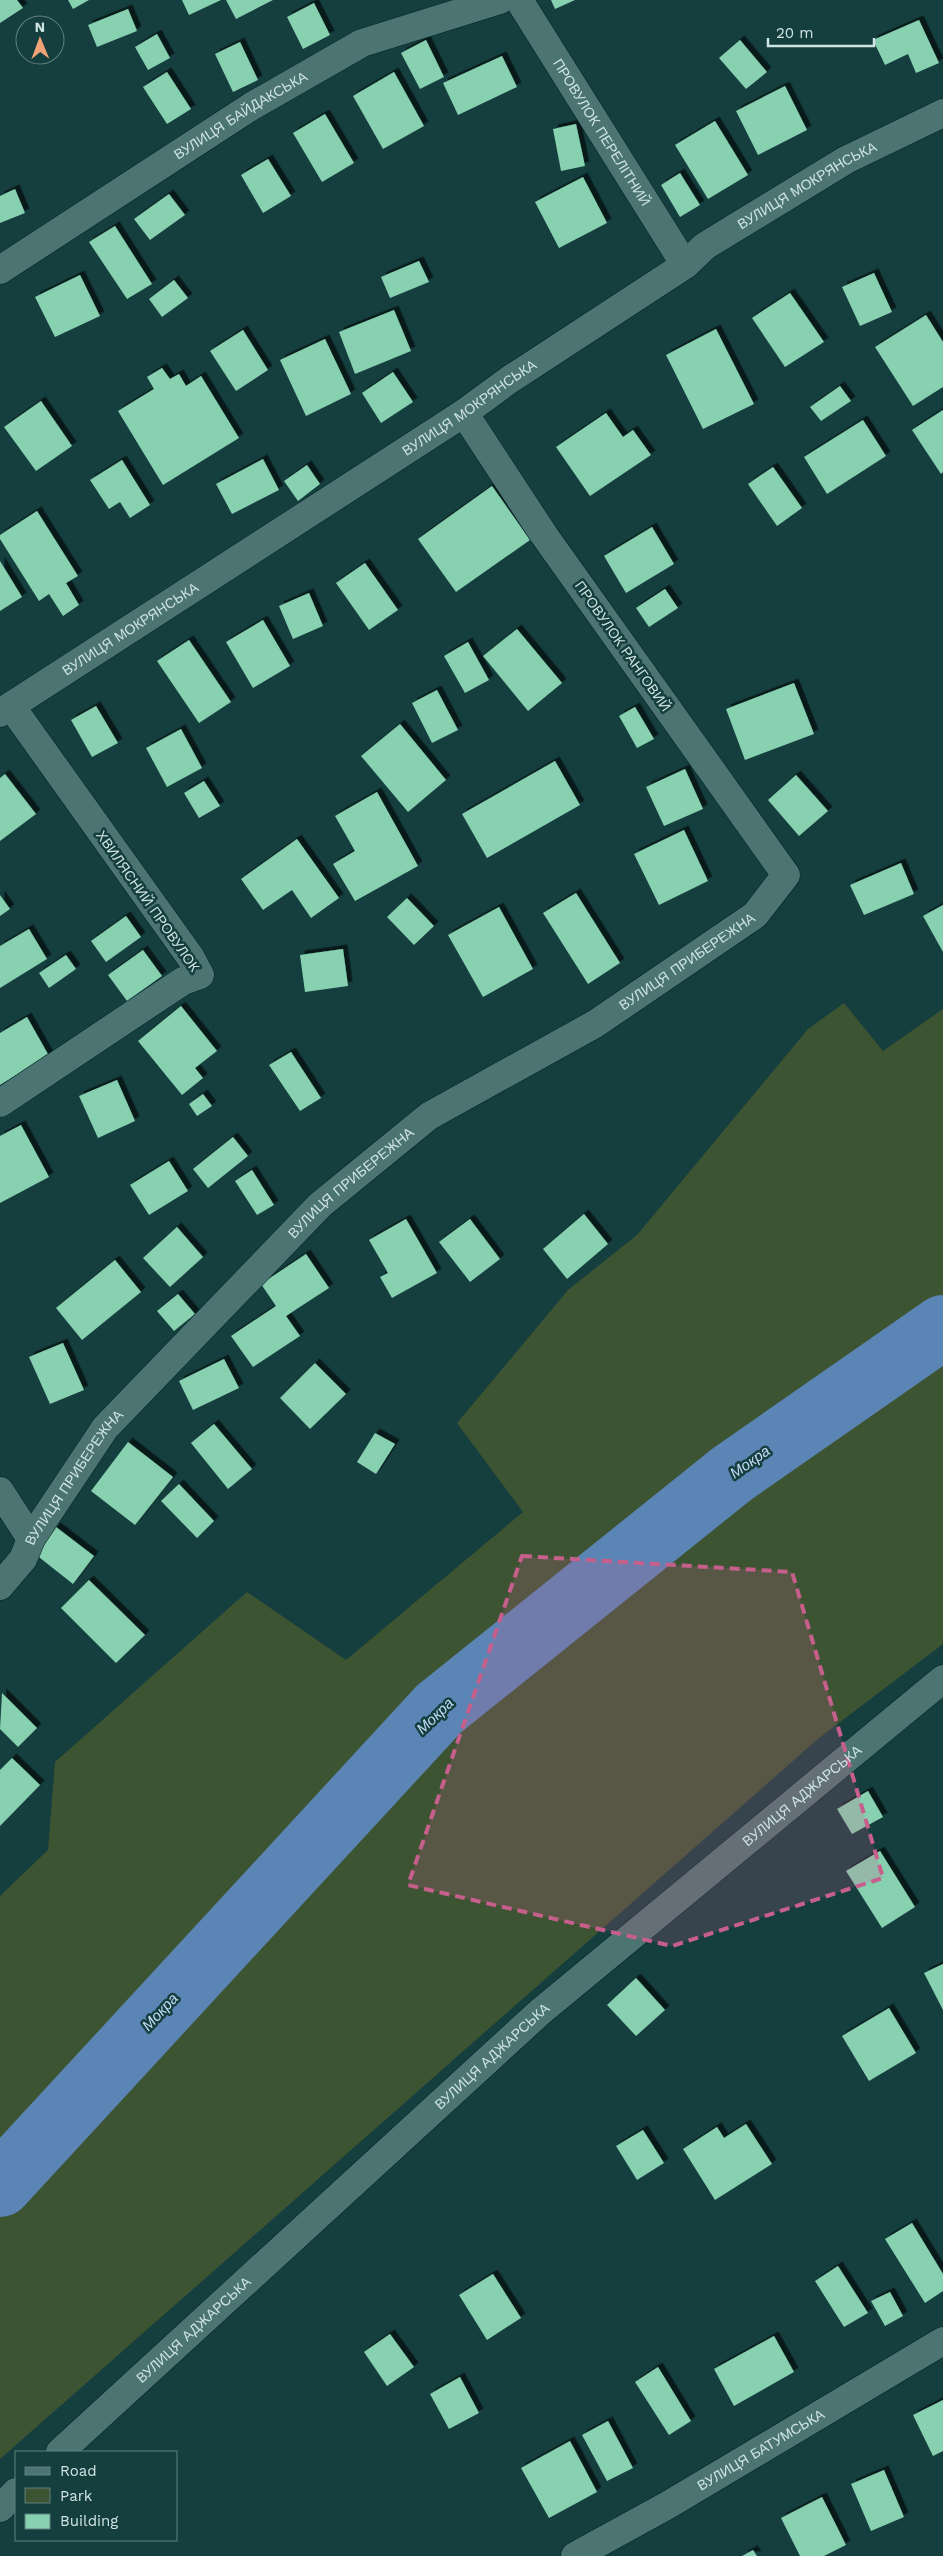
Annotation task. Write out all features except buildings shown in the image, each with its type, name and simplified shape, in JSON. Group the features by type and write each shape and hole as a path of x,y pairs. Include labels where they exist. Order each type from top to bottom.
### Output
{"street":[{"name":"ВУЛИЦЯ БАЙДАКСЬКА","path":"0,270 252,106 362,43 500,0"},
{"name":"ПРОВУЛОК ПЕРЕЛІТНИЙ","path":"520,0 685,265"},
{"name":"ВУЛИЦЯ МОКРЯНСЬКА","path":"5,710 464,413 509,380 685,265 705,246 846,160 943,113"},
{"name":"ПРОВУЛОК РАНГОВИЙ","path":"464,413 544,535 786,875"},
{"name":"ХВИЛЯСНИЙ ПРОВУЛОК","path":"0,1104 184,981 200,975 191,958 5,710"},
{"name":"ВУЛИЦЯ ПРИБЕРЕЖНА","path":"0,1586 23,1559 31,1538 105,1428 320,1205 429,1116 595,1024 755,915 786,875"},
{"path":"0,1491 31,1538"},
{"name":"ВУЛИЦЯ АДЖАРСЬКА","path":"61,2451 540,2012 943,1679"},
{"name":"ВУЛИЦЯ БАТУМСЬКА","path":"575,2556 668,2505 943,2341"},
{"path":"0,2508 15,2493"}],"highlighted area":[{"path":"522,1556 792,1572 883,1878 672,1946 408,1885"}],"green space":[{"path":"844,1003 883,1051 943,1009 943,1644 819,1738 0,2459 0,1896 48,1850 55,1762 247,1592 346,1660 523,1512 457,1423 568,1290 637,1235 808,1029"}],"waterway":[{"name":"Мокра","path":"0,2185 439,1709 732,1474 943,1327"}]}
